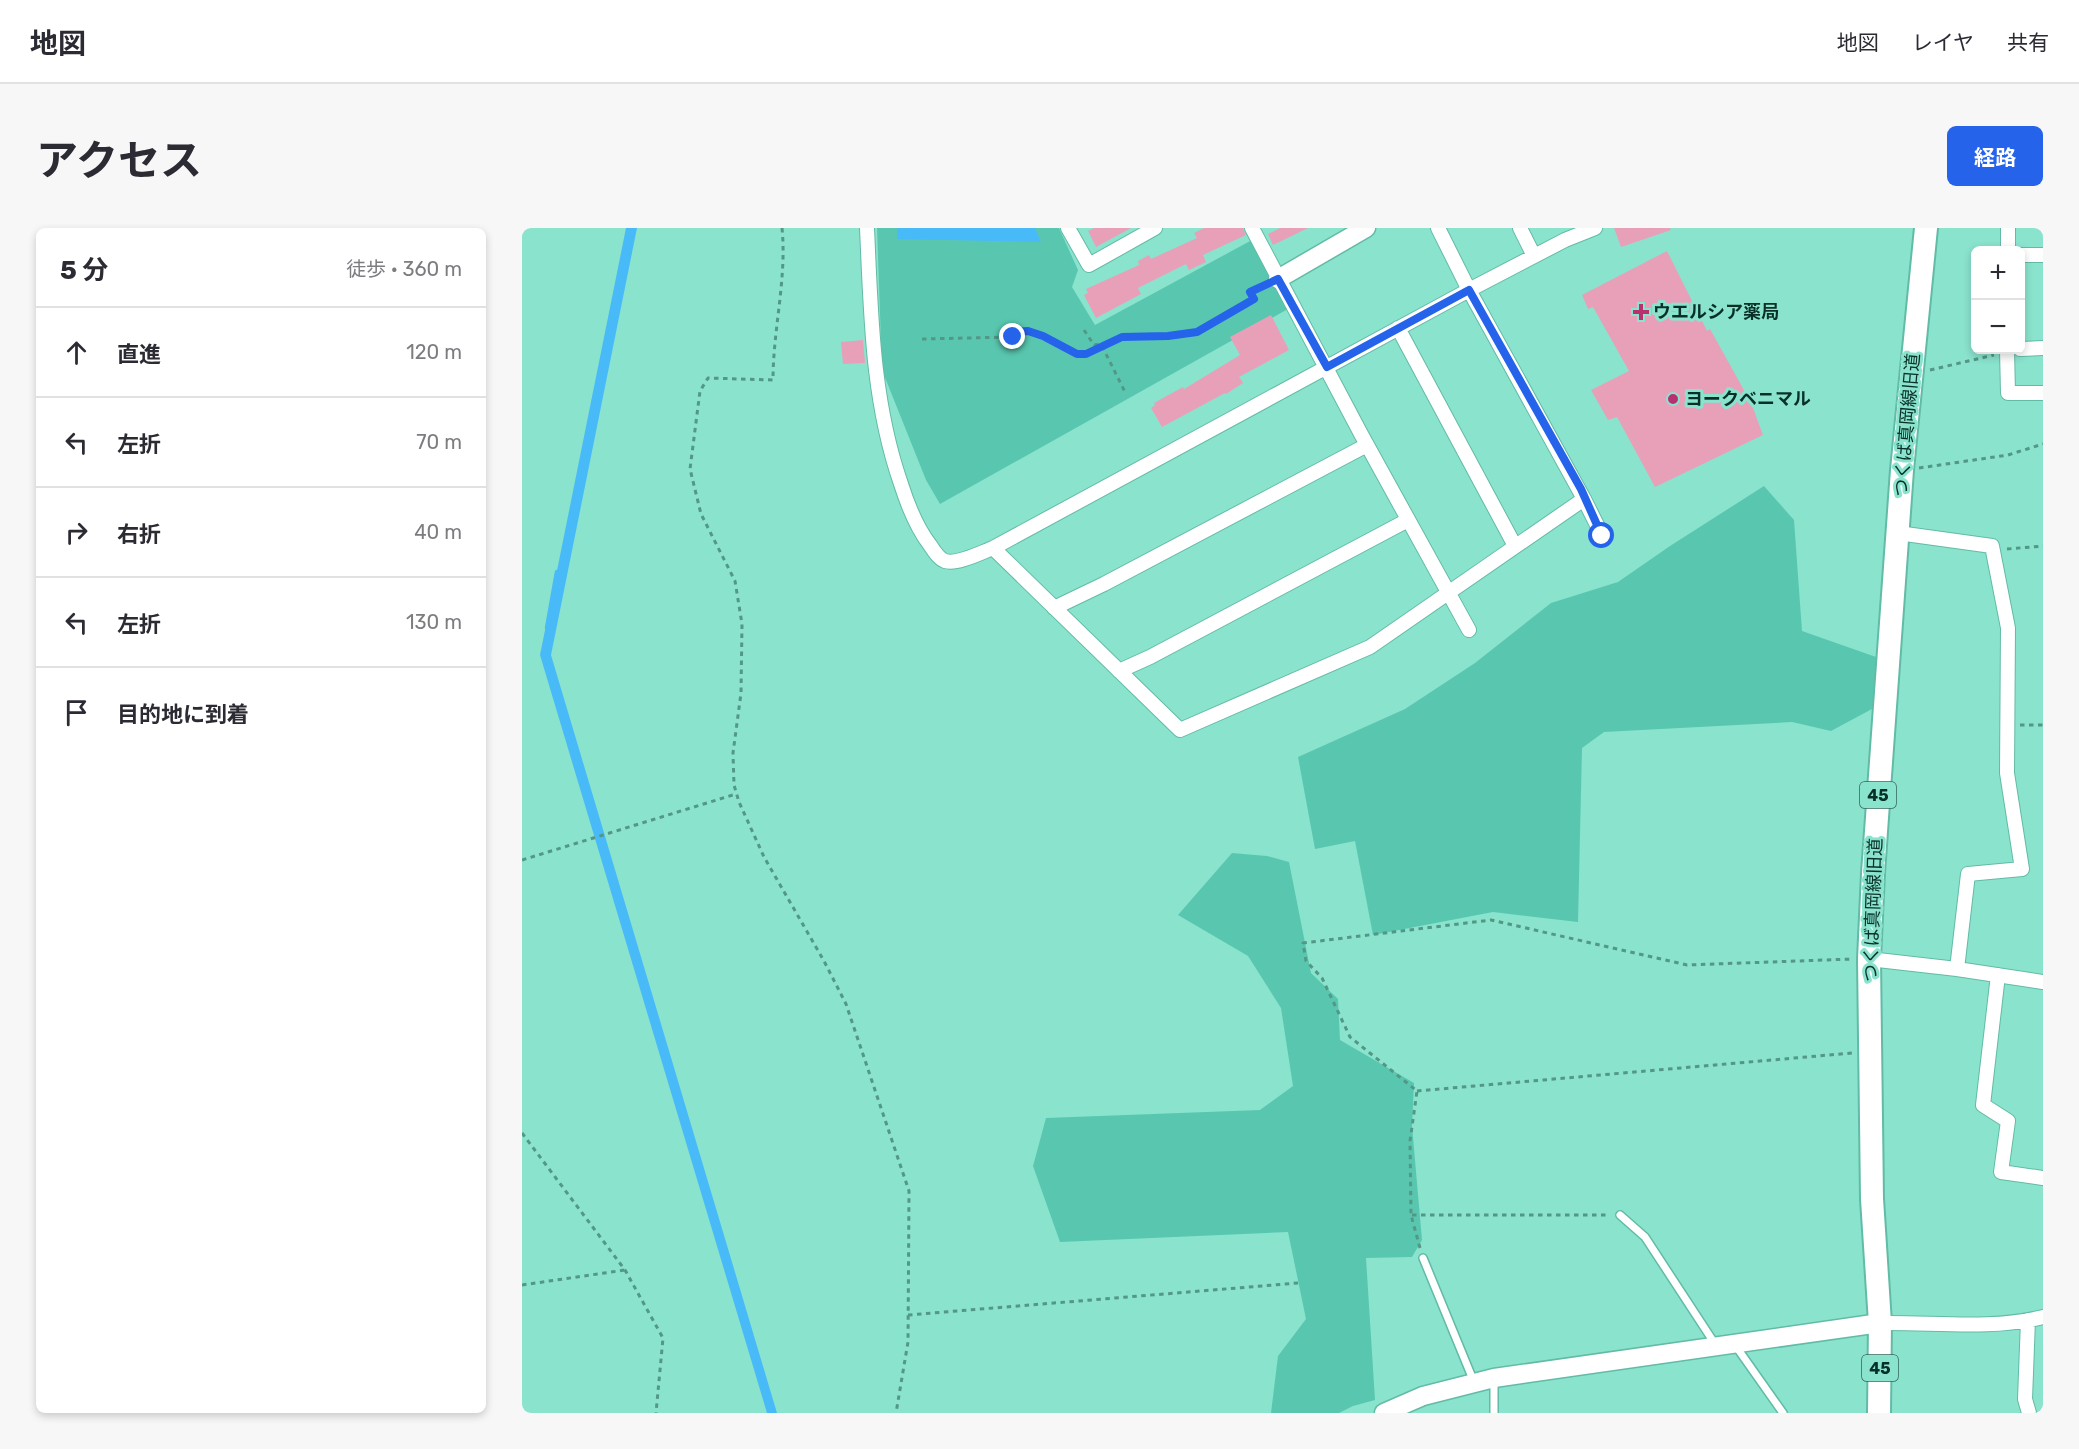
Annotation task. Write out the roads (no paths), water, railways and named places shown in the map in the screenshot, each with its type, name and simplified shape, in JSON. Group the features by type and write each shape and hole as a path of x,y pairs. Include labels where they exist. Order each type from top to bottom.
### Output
{"main road":[{"name":"つくば真岡線旧道","path":"1880,1413 1880,1323 1872,1199 1869,959 1902,470 1926,228"}],"street":[{"path":"867,228 872,332 877,387 885,431 908,506 921,534 942,560 950,563 993,548 1469,290 1534,256 1595,228"},
{"path":"1068,228 1089,266 1155,228"},
{"path":"1252,228 1367,445 1469,630"},
{"path":"1278,279 1366,228"},
{"path":"1438,228 1469,290 1569,469 1602,536"},
{"path":"1520,228 1534,256"},
{"path":"2008,228 2008,246"},
{"path":"2025,255 2043,255"},
{"path":"1398,328 1515,546"},
{"path":"2025,349 2043,348"},
{"path":"2003,354 2008,393 2043,393"},
{"path":"1054,608 1104,584 1367,445"},
{"path":"993,548 1180,730 1370,647 1584,499"},
{"path":"1119,671 1150,657 1408,520"},
{"path":"1898,533 1992,546 2008,628 2007,773 2022,869 1968,874 1957,969"},
{"path":"1869,959 2043,982"},
{"path":"1998,975 1983,1105 2008,1121 2001,1172 2043,1178"},
{"path":"1384,1413 1422,1396 1474,1382 1725,1344 1880,1323 1986,1324 2043,1317"},
{"path":"2028,1320 2025,1399 2029,1413"}],"lane":[{"path":"1620,1215 1645,1237 1725,1344 1783,1413"},
{"path":"1422,1258 1474,1382"},
{"path":"1494,1378 1494,1413"}],"water":[{"path":"626,228 637,228 551,655 777,1413 767,1413 540,655"},
{"path":"897,228 1035,228 1041,242 897,239"}],"waterway":[{"path":"547,628 557,572"}],"place":[{"name":"ウエルシア薬局","path":"1641,312"},
{"name":"ヨークベニマル","path":"1673,399"}]}
